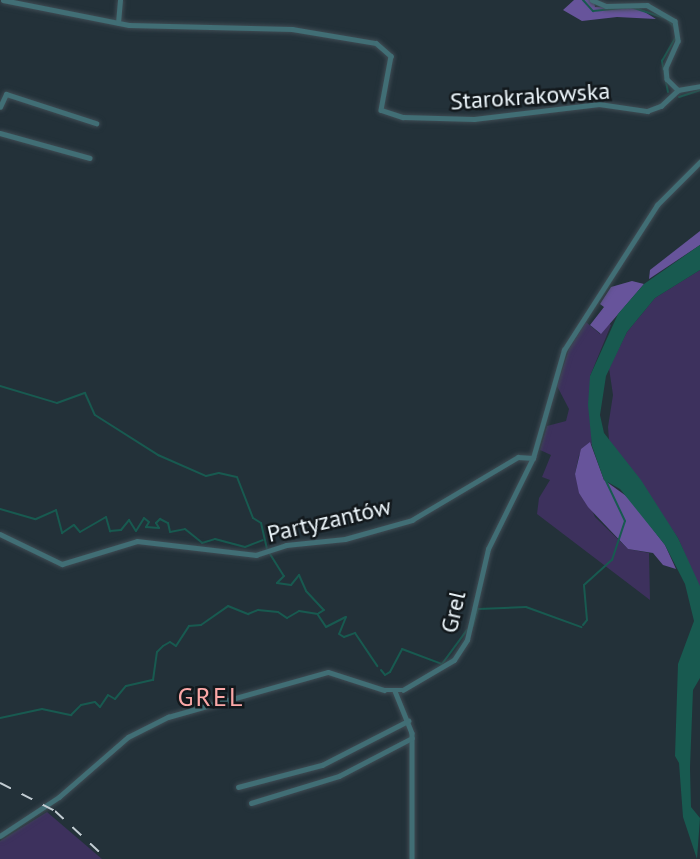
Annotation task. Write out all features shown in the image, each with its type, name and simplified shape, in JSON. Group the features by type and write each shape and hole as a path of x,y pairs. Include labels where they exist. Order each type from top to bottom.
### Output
{"street":[{"path":"3,0 118,24 120,0"},
{"path":"592,0 606,6 647,5 674,21 678,41 666,68 667,79 678,90"},
{"name":"Starokrakowska","path":"118,24 292,29 376,43 391,55 381,108 388,115 444,120 599,104 647,111 661,106 678,90 700,86"},
{"path":"0,107 6,94 96,122"},
{"path":"0,133 90,158"},
{"name":"Grel","path":"395,691 424,682 462,650 483,562 533,458 572,337 657,205 700,162"},
{"name":"Partyzantów","path":"0,534 62,564 137,541 256,555 286,545 345,539 412,520 518,457 533,458"},
{"path":"0,836 59,797 128,737 168,717 321,673 345,675 395,691 412,738 412,859"},
{"path":"238,787 322,765 408,721"},
{"path":"251,803 339,776 412,738"}],"shaded area":[{"path":"574,0 594,0 595,7 635,6 656,19 617,17 582,21 563,10"},
{"path":"700,231 700,245 649,279 650,270"},
{"path":"700,245 700,270 655,298 627,332 606,376 600,415 604,433 641,480 678,538 700,586 700,678 693,690 690,768 691,807 700,818 697,859 683,817 679,763 675,756 678,664 694,621 685,584 665,545 620,489 604,480 592,446 588,405 590,376 618,314 644,284"},
{"path":"700,270 700,590 678,538 609,440 608,427 613,395 609,368 627,332 655,298"},
{"path":"632,281 644,284 601,334 590,325 604,307 600,304 611,287"},
{"path":"586,322 600,334 607,322 611,325 590,376 592,444 579,455 575,474 595,517 628,549 649,553 650,600 537,514 539,498 550,480 542,477 551,455 540,450 547,426 566,421 569,409 557,386 569,349"},
{"path":"590,442 604,480 629,498 665,545 676,569 663,565 653,553 628,549 588,507 579,493 575,474 581,449"},
{"path":"47,812 102,859 0,859 0,841"}],"waterway":[{"path":"583,0 593,11 631,7 667,19 675,28"},
{"path":"668,92 662,61 676,37"},
{"path":"679,97 700,90"},
{"path":"0,386 57,403 85,393 95,415 158,455 206,476 219,473 237,477 253,518 261,523 267,548"},
{"path":"583,625 587,620 584,585 612,560 625,521 606,481"},
{"path":"0,509 36,519 56,510 62,533 74,525 80,532 106,517 110,531 121,530 129,520 136,531 144,518 149,522 146,527 159,528 156,523 160,519 168,523 170,532 185,529 202,543 215,539 245,547 263,540"},
{"path":"270,554 284,576 277,583 291,585 299,575 306,591 324,610 319,613"},
{"path":"0,718 42,709 71,715 81,705 95,702 100,707 108,695 115,699 126,686 153,680 157,652 163,646 170,642 176,646 189,626 201,625 228,606 248,614 258,610 278,612 287,618 299,611 318,614"},
{"path":"473,626 478,609 526,607 581,627"},
{"path":"318,615 326,627 346,617 339,634 344,637 355,633 377,666"},
{"path":"381,670 385,675 390,672 402,649 442,664 467,630"}],"railway":[{"path":"0,783 55,811 107,859"}],"district":[{"name":"GREL","path":"211,697"}]}
